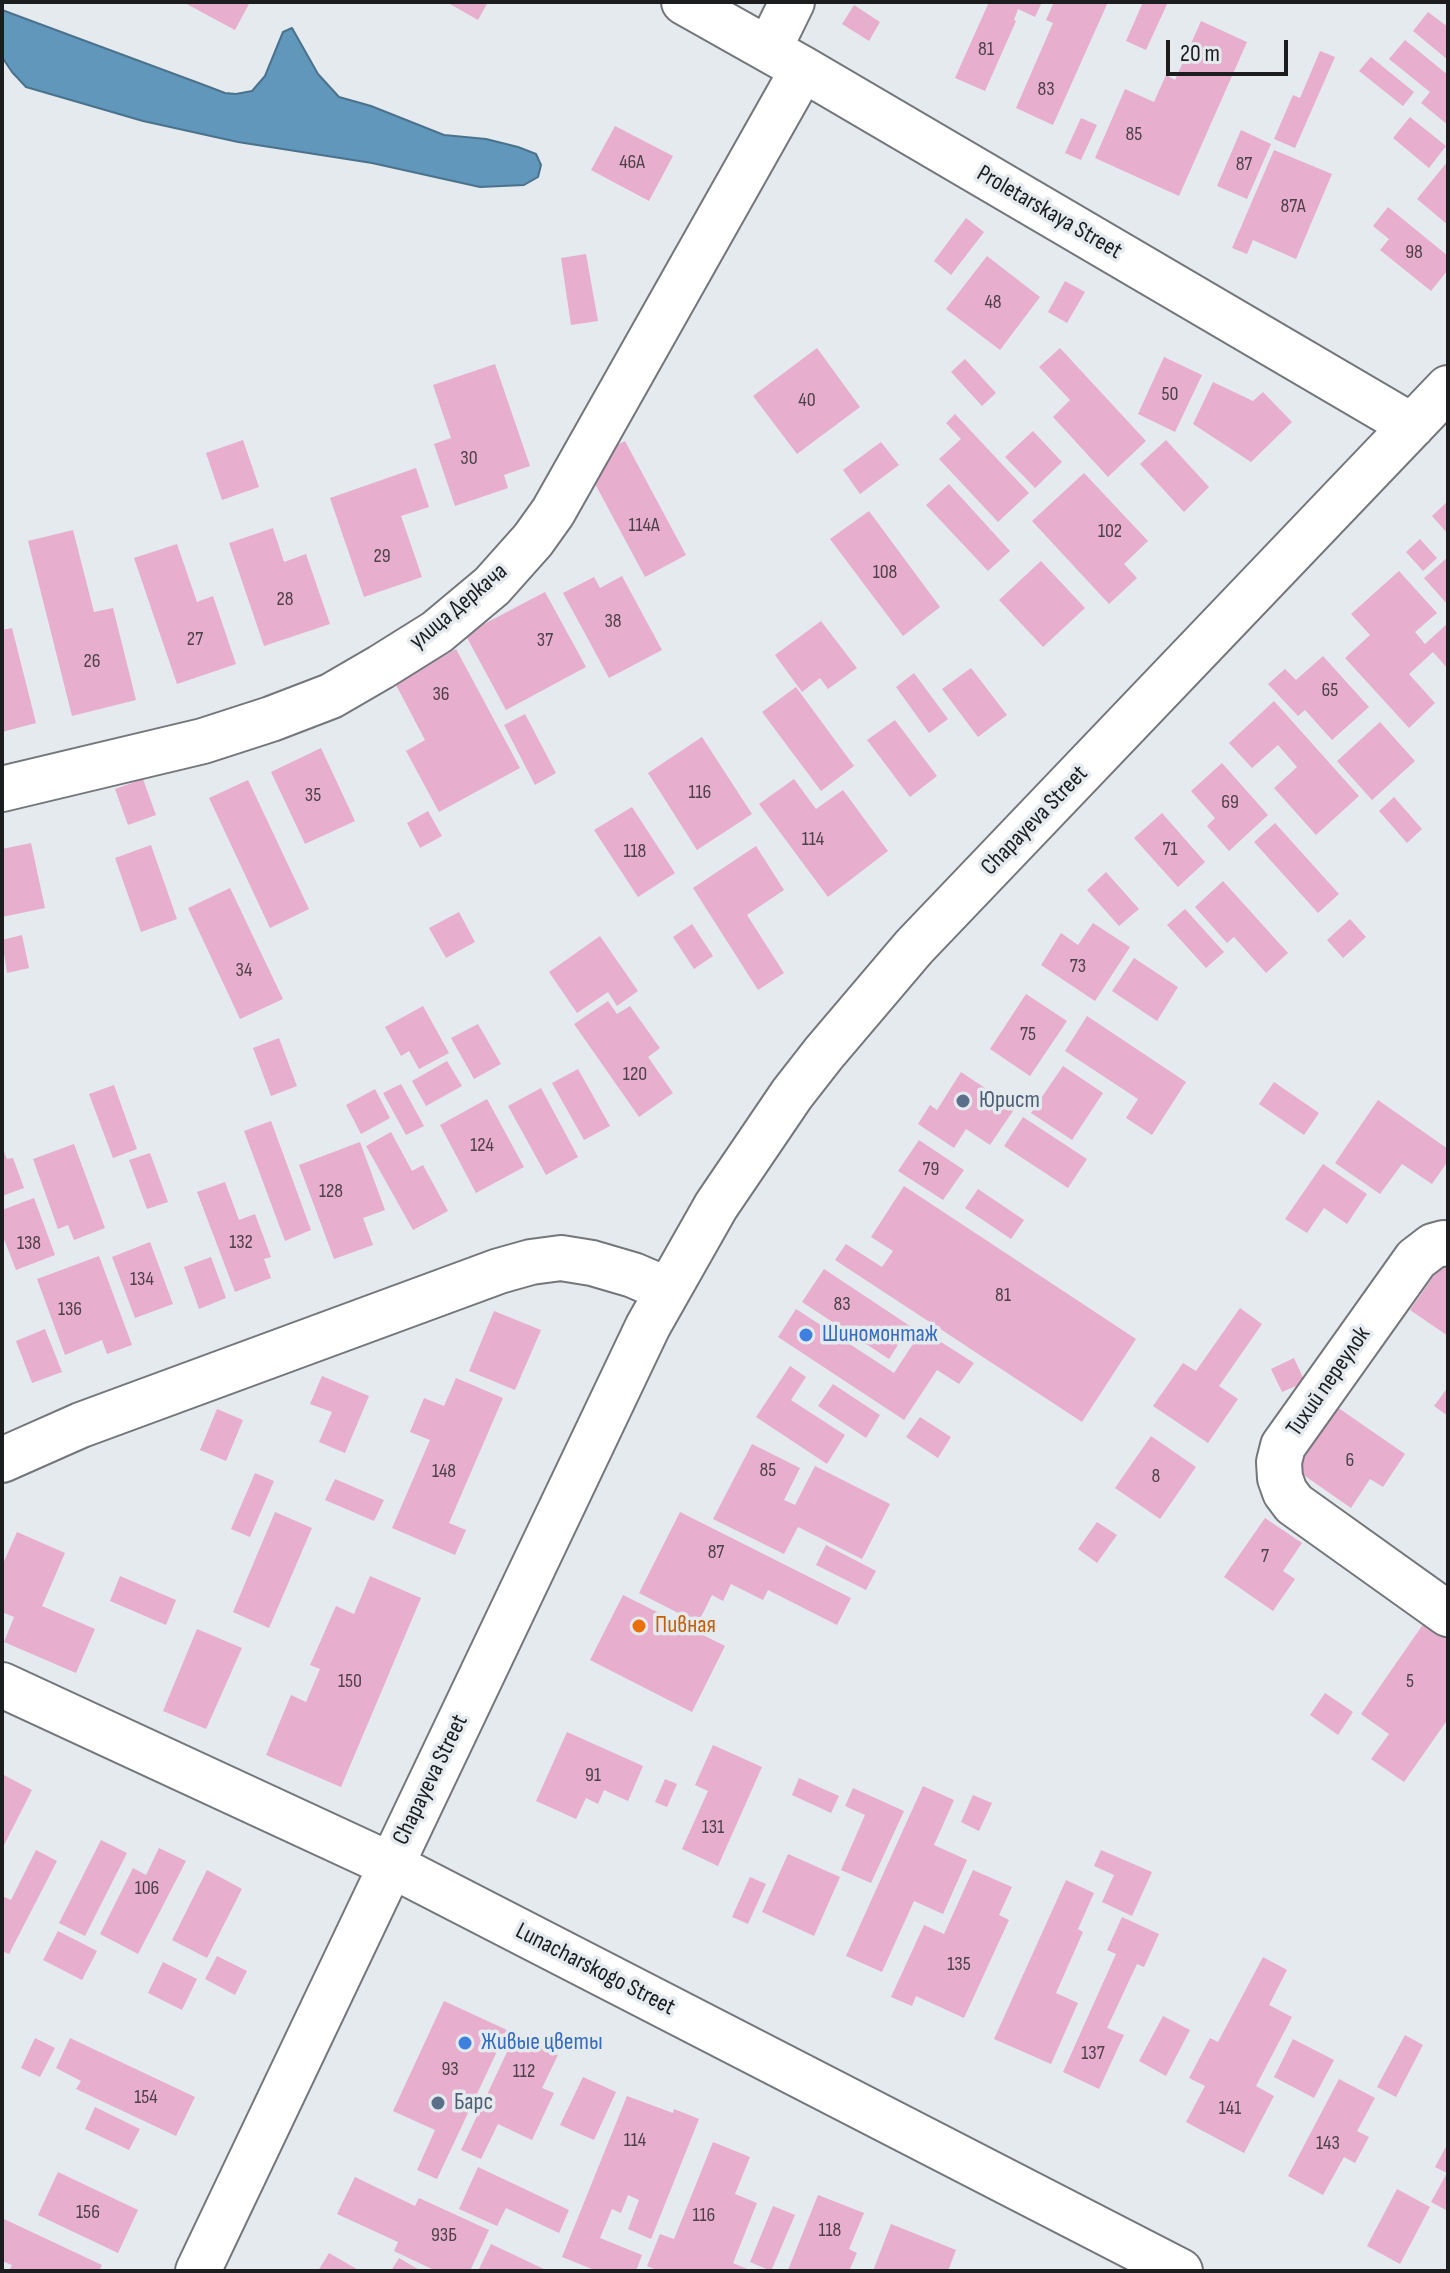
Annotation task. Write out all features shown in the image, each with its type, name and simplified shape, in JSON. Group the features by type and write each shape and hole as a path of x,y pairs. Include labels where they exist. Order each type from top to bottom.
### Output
{"street":[{"name":"Proletarskaya Street","path":"684,2 1412,426"},
{"name":"улица Деркача","path":"2,789 203,741 331,696 437,632 492,586 553,512 786,59 792,2"},
{"name":"Chapayeva Street","path":"198,2271 648,1326 716,1206 824,1053 914,947 1448,388"},
{"name":"Тихий переулок","path":"1448,1244 1433,1246 1416,1259 1283,1446 1279,1462 1285,1492 1294,1504 1448,1614"},
{"path":"2,1460 96,1419 531,1262 561,1258 592,1263 633,1275 668,1290"},
{"name":"Lunacharskogo Street","path":"2,1685 391,1865 1180,2271"}],"water":[{"path":"2,10 225,93 236,94 252,91 265,76 283,32 292,28 318,74 339,97 371,106 444,135 486,139 536,154 541,165 538,177 524,185 480,187 372,163 238,142 143,121 26,87 2,57"}],"building":[{"path":"183,2 250,2 235,30"},
{"path":"451,2 488,2 478,20"},
{"path":"989,2 1042,2 1035,17 1018,9 1016,21 985,91 955,78"},
{"path":"1054,2 1108,2 1053,125 1016,108 1053,23 1046,20"},
{"path":"1143,2 1168,2 1146,50 1126,41"},
{"path":"854,5 880,22 869,41 842,24"},
{"path":"1428,12 1448,27 1448,60 1413,31"},
{"path":"1201,21 1247,42 1179,196 1095,158 1125,89 1154,102 1166,75 1175,80"},
{"path":"1405,40 1448,75 1448,125 1421,103 1430,92 1389,59"},
{"path":"1320,51 1335,57 1295,148 1274,139 1293,95 1300,98"},
{"path":"1371,57 1414,92 1403,106 1359,71"},
{"path":"1410,117 1446,146 1429,168 1393,138"},
{"path":"1081,118 1097,125 1081,160 1065,153"},
{"path":"615,126 673,156 649,201 591,170"},
{"path":"1241,130 1271,144 1247,199 1217,186"},
{"path":"1274,150 1332,174 1296,259 1253,240 1247,254 1232,248"},
{"path":"1448,161 1448,225 1417,199"},
{"path":"1388,207 1448,256 1448,270 1431,291 1380,250 1389,239 1373,226"},
{"path":"966,218 984,232 951,275 934,261"},
{"path":"586,254 598,321 571,325 561,258"},
{"path":"987,256 1040,297 1000,350 946,309"},
{"path":"1065,281 1085,292 1067,323 1048,312"},
{"path":"817,348 860,407 797,454 753,396"},
{"path":"1060,348 1146,441 1108,477 1053,417 1070,400 1039,367"},
{"path":"1164,357 1202,375 1175,432 1138,414"},
{"path":"965,359 996,393 982,406 951,372"},
{"path":"495,364 530,466 504,475 508,488 455,506 434,444 451,438 433,385"},
{"path":"1213,382 1253,401 1263,392 1292,422 1251,462 1193,424"},
{"path":"955,414 1029,493 998,522 939,459 961,439 946,423"},
{"path":"1033,431 1062,462 1035,488 1005,457"},
{"path":"243,440 259,487 222,500 206,453"},
{"path":"1166,440 1209,487 1184,512 1140,464"},
{"path":"625,441 686,555 645,577 593,480 611,448"},
{"path":"881,442 899,465 860,494 843,470"},
{"path":"416,468 429,507 401,516 422,577 364,597 330,498"},
{"path":"1084,473 1148,541 1124,564 1137,578 1109,604 1032,521"},
{"path":"949,484 1010,551 988,571 926,505"},
{"path":"1448,501 1448,534 1432,516"},
{"path":"869,511 940,607 903,636 830,539"},
{"path":"273,528 284,562 306,554 330,624 264,646 229,543"},
{"path":"73,530 94,612 113,608 136,700 72,716 28,541"},
{"path":"1420,539 1437,558 1423,571 1406,552"},
{"path":"177,544 197,602 213,596 236,664 177,684 134,558"},
{"path":"1448,557 1448,605 1424,578"},
{"path":"1041,561 1085,608 1043,647 999,600"},
{"path":"1399,571 1437,613 1415,632 1425,644 1448,623 1448,669 1433,652 1409,674 1435,703 1409,728 1345,658 1370,635 1351,614"},
{"path":"622,576 662,650 609,678 563,593 594,577 600,588"},
{"path":"545,592 586,667 506,710 465,634"},
{"path":"821,621 857,668 828,689 820,678 802,692 775,655"},
{"path":"12,628 36,723 2,732 2,630"},
{"path":"456,649 520,768 439,812 406,751 425,740 395,683"},
{"path":"1323,656 1369,707 1332,740 1305,710 1298,716 1268,684 1285,669 1296,680"},
{"path":"971,668 1007,715 978,737 942,689"},
{"path":"914,673 948,719 929,733 896,687"},
{"path":"796,687 854,766 821,791 762,712"},
{"path":"1274,701 1359,796 1316,835 1274,788 1297,767 1278,745 1252,768 1229,743"},
{"path":"525,714 556,773 535,785 504,725"},
{"path":"895,720 937,776 910,797 867,740"},
{"path":"1380,722 1415,761 1372,800 1337,761"},
{"path":"702,737 752,814 697,850 648,773"},
{"path":"321,748 355,821 305,844 271,772"},
{"path":"1222,763 1268,815 1229,851 1207,826 1215,818 1191,791"},
{"path":"143,779 156,815 128,825 115,789"},
{"path":"794,779 816,809 843,790 888,851 828,897 759,804"},
{"path":"248,780 309,909 270,928 209,798"},
{"path":"1394,797 1422,829 1407,843 1379,811"},
{"path":"632,807 675,873 638,897 594,830"},
{"path":"428,811 442,836 420,848 407,823"},
{"path":"1162,813 1205,862 1178,887 1134,838"},
{"path":"1275,823 1339,894 1318,913 1254,842"},
{"path":"31,843 45,908 2,917 2,849"},
{"path":"151,845 177,919 141,932 115,858"},
{"path":"756,846 784,890 747,915 784,973 758,990 693,888"},
{"path":"1106,872 1139,909 1119,926 1087,890"},
{"path":"1223,881 1288,953 1266,973 1234,937 1227,943 1195,907"},
{"path":"230,888 283,999 240,1019 188,908"},
{"path":"1185,909 1224,952 1206,968 1167,925"},
{"path":"459,912 475,942 446,958 429,928"},
{"path":"1350,919 1366,937 1343,958 1327,940"},
{"path":"1093,923 1130,947 1095,1001 1041,965 1061,933 1078,945"},
{"path":"692,924 713,956 694,969 673,937"},
{"path":"22,935 29,968 7,973 2,940"},
{"path":"600,936 638,991 617,1006 608,992 577,1013 549,972"},
{"path":"1134,958 1178,987 1157,1021 1112,991"},
{"path":"1026,994 1067,1021 1030,1076 990,1049"},
{"path":"608,1001 617,1014 630,1006 660,1048 648,1057 673,1093 639,1117 574,1024"},
{"path":"423,1006 449,1053 419,1069 409,1051 401,1056 385,1027"},
{"path":"1087,1016 1186,1082 1152,1135 1126,1118 1138,1099 1065,1051"},
{"path":"478,1024 501,1064 474,1079 451,1038"},
{"path":"279,1038 297,1086 271,1096 253,1048"},
{"path":"447,1061 462,1086 426,1106 412,1081"},
{"path":"1063,1066 1103,1093 1072,1140 1031,1113"},
{"path":"578,1069 610,1126 584,1140 552,1083"},
{"path":"961,1072 1015,1108 990,1145 966,1129 954,1148 918,1124 930,1105 937,1110"},
{"path":"1274,1082 1319,1113 1304,1135 1259,1104"},
{"path":"401,1084 424,1126 406,1135 383,1093"},
{"path":"114,1085 137,1149 113,1158 89,1094"},
{"path":"541,1088 578,1157 546,1175 508,1106"},
{"path":"375,1089 390,1118 361,1134 346,1105"},
{"path":"487,1099 524,1167 476,1193 440,1125"},
{"path":"1378,1100 1448,1149 1448,1161 1432,1184 1402,1164 1380,1194 1335,1163"},
{"path":"1023,1117 1087,1159 1068,1188 1004,1146"},
{"path":"271,1121 311,1230 285,1241 244,1131"},
{"path":"391,1132 412,1171 423,1165 448,1211 413,1230 366,1146"},
{"path":"919,1140 964,1170 943,1200 898,1171"},
{"path":"360,1142 385,1210 363,1218 373,1245 334,1259 299,1165"},
{"path":"74,1144 105,1228 74,1240 68,1225 58,1229 33,1159"},
{"path":"2,1147 7,1159 13,1158 24,1188 2,1196"},
{"path":"150,1153 168,1202 147,1209 129,1160"},
{"path":"1323,1164 1367,1194 1347,1224 1324,1208 1307,1233 1285,1219"},
{"path":"225,1182 239,1220 255,1214 271,1257 264,1259 271,1278 235,1292 197,1192"},
{"path":"904,1186 1136,1339 1082,1422 835,1260 846,1244 882,1267 893,1251 871,1237"},
{"path":"978,1189 1024,1220 1011,1239 965,1208"},
{"path":"34,1198 55,1255 16,1270 2,1234 2,1210"},
{"path":"150,1242 173,1304 135,1318 112,1257"},
{"path":"99,1256 132,1345 107,1354 102,1340 65,1355 37,1279"},
{"path":"211,1257 226,1298 199,1309 184,1267"},
{"path":"1442,1264 1448,1268 1448,1336 1410,1310"},
{"path":"824,1269 910,1326 889,1359 802,1302"},
{"path":"1240,1308 1262,1324 1219,1386 1238,1399 1208,1443 1153,1406 1183,1363 1196,1371"},
{"path":"796,1309 894,1373 922,1330 974,1363 959,1384 937,1370 904,1420 778,1337"},
{"path":"494,1311 541,1330 515,1390 469,1371"},
{"path":"45,1329 62,1372 32,1383 16,1341"},
{"path":"1294,1358 1305,1382 1282,1392 1271,1369"},
{"path":"790,1366 806,1377 791,1400 845,1435 827,1464 756,1417"},
{"path":"322,1376 369,1396 345,1453 319,1442 332,1412 310,1404"},
{"path":"456,1378 503,1398 449,1523 466,1530 455,1555 392,1528 430,1440 410,1432 424,1398 444,1406"},
{"path":"833,1384 880,1415 866,1438 818,1406"},
{"path":"1448,1387 1448,1416 1434,1406"},
{"path":"1337,1407 1405,1454 1383,1487 1370,1479 1351,1508 1295,1469"},
{"path":"217,1409 243,1420 226,1461 200,1450"},
{"path":"920,1417 951,1437 938,1458 906,1437"},
{"path":"1151,1436 1196,1467 1160,1519 1115,1488"},
{"path":"752,1444 800,1468 784,1500 795,1505 815,1466 890,1504 862,1559 798,1527 784,1554 713,1519"},
{"path":"255,1473 274,1481 250,1537 231,1529"},
{"path":"335,1479 384,1500 374,1521 325,1500"},
{"path":"275,1512 312,1528 269,1628 233,1612"},
{"path":"680,1512 851,1598 837,1625 768,1590 763,1600 731,1584 723,1601 712,1595 698,1623 639,1593"},
{"path":"1265,1518 1302,1543 1283,1571 1295,1579 1273,1611 1224,1577"},
{"path":"1097,1522 1117,1535 1097,1563 1078,1549"},
{"path":"17,1532 65,1553 42,1606 95,1629 76,1673 4,1642 14,1617 2,1612 2,1566"},
{"path":"826,1545 876,1571 866,1590 816,1565"},
{"path":"120,1576 176,1600 166,1625 110,1601"},
{"path":"370,1576 421,1598 341,1787 266,1755 291,1695 306,1702 320,1669 310,1665 336,1606 354,1614"},
{"path":"623,1595 725,1646 692,1712 590,1660"},
{"path":"1426,1620 1448,1636 1448,1719 1404,1782 1371,1759 1389,1734 1361,1714"},
{"path":"197,1629 242,1648 206,1729 163,1711"},
{"path":"1325,1693 1353,1712 1338,1735 1310,1715"},
{"path":"567,1732 643,1766 628,1801 604,1790 598,1804 586,1798 576,1819 536,1801"},
{"path":"713,1745 762,1767 718,1866 682,1849 708,1791 695,1785"},
{"path":"2,1774 32,1790 2,1849"},
{"path":"799,1778 839,1796 831,1813 792,1795"},
{"path":"665,1779 677,1784 667,1807 655,1802"},
{"path":"923,1786 954,1800 934,1845 967,1860 943,1914 914,1901 882,1972 846,1956"},
{"path":"853,1788 904,1811 871,1883 841,1870 865,1815 845,1806"},
{"path":"973,1795 992,1803 979,1831 961,1822"},
{"path":"101,1840 127,1853 85,1936 59,1923"},
{"path":"159,1848 186,1861 138,1954 100,1934 133,1868 146,1875"},
{"path":"36,1850 57,1861 9,1954 2,1951 2,1896 11,1900"},
{"path":"1101,1850 1152,1872 1132,1916 1102,1902 1114,1875 1094,1866"},
{"path":"788,1854 840,1877 814,1936 762,1912"},
{"path":"207,1870 242,1889 207,1958 172,1940"},
{"path":"973,1870 1012,1887 999,1915 1009,1920 964,2018 916,1996 912,2006 891,1997 924,1925 944,1934"},
{"path":"750,1877 766,1884 748,1924 732,1917"},
{"path":"1066,1880 1094,1893 1078,1929 1083,1932 1056,1993 1078,2003 1051,2064 994,2039"},
{"path":"1122,1917 1159,1934 1144,1967 1137,1964 1107,2028 1124,2035 1099,2089 1063,2072 1116,1954 1107,1950"},
{"path":"58,1931 97,1951 82,1980 43,1960"},
{"path":"217,1956 247,1971 235,1995 205,1979"},
{"path":"1263,1957 1287,1970 1269,2005 1292,2017 1256,2086 1274,2096 1244,2153 1186,2122 1205,2086 1189,2078 1210,2038 1218,2042"},
{"path":"163,1962 197,1979 182,2010 148,1993"},
{"path":"444,2001 507,2030 437,2179 417,2170 435,2130 393,2111"},
{"path":"1163,2016 1190,2030 1166,2076 1139,2061"},
{"path":"515,2035 558,2055 542,2088 554,2093 532,2140 498,2124 481,2159 461,2150"},
{"path":"1405,2035 1423,2045 1396,2097 1377,2087"},
{"path":"35,2038 55,2048 40,2077 21,2068"},
{"path":"70,2038 195,2097 176,2136 76,2089 81,2081 56,2068"},
{"path":"1293,2039 1334,2060 1314,2098 1274,2077"},
{"path":"583,2077 616,2092 594,2140 560,2125"},
{"path":"1339,2079 1375,2098 1357,2131 1369,2137 1355,2163 1344,2157 1323,2195 1288,2176"},
{"path":"627,2096 699,2119 651,2239 628,2229 639,2200 628,2195 621,2213 612,2209 600,2238 642,2255 636,2271 597,2271 562,2257"},
{"path":"95,2107 140,2129 129,2150 85,2129"},
{"path":"713,2142 750,2157 735,2194 757,2203 733,2263 752,2271 659,2271 647,2266 660,2234 674,2239"},
{"path":"1448,2143 1448,2211 1431,2202 1447,2173 1435,2167"},
{"path":"478,2167 569,2210 559,2233 506,2208 497,2226 459,2209"},
{"path":"58,2172 138,2210 118,2253 38,2215"},
{"path":"355,2177 415,2206 419,2198 489,2230 470,2271 436,2271 394,2251 398,2242 337,2214"},
{"path":"1397,2189 1430,2207 1400,2264 1367,2246"},
{"path":"818,2195 864,2213 849,2249 857,2253 849,2271 788,2270"},
{"path":"773,2206 795,2215 771,2271 750,2262"},
{"path":"4,2219 102,2265 99,2271 9,2271 12,2265 2,2261"},
{"path":"891,2224 956,2250 948,2271 873,2271"},
{"path":"491,2244 548,2271 478,2271"},
{"path":"329,2253 360,2271 318,2271"},
{"path":"399,2258 421,2271 391,2271"}],"place":[{"name":"Юрист","path":"963,1101"},
{"name":"Шиномонтаж","path":"806,1335"},
{"name":"Пивная","path":"639,1626"},
{"name":"Живые цветы","path":"465,2043"},
{"name":"Барс","path":"438,2103"}]}
